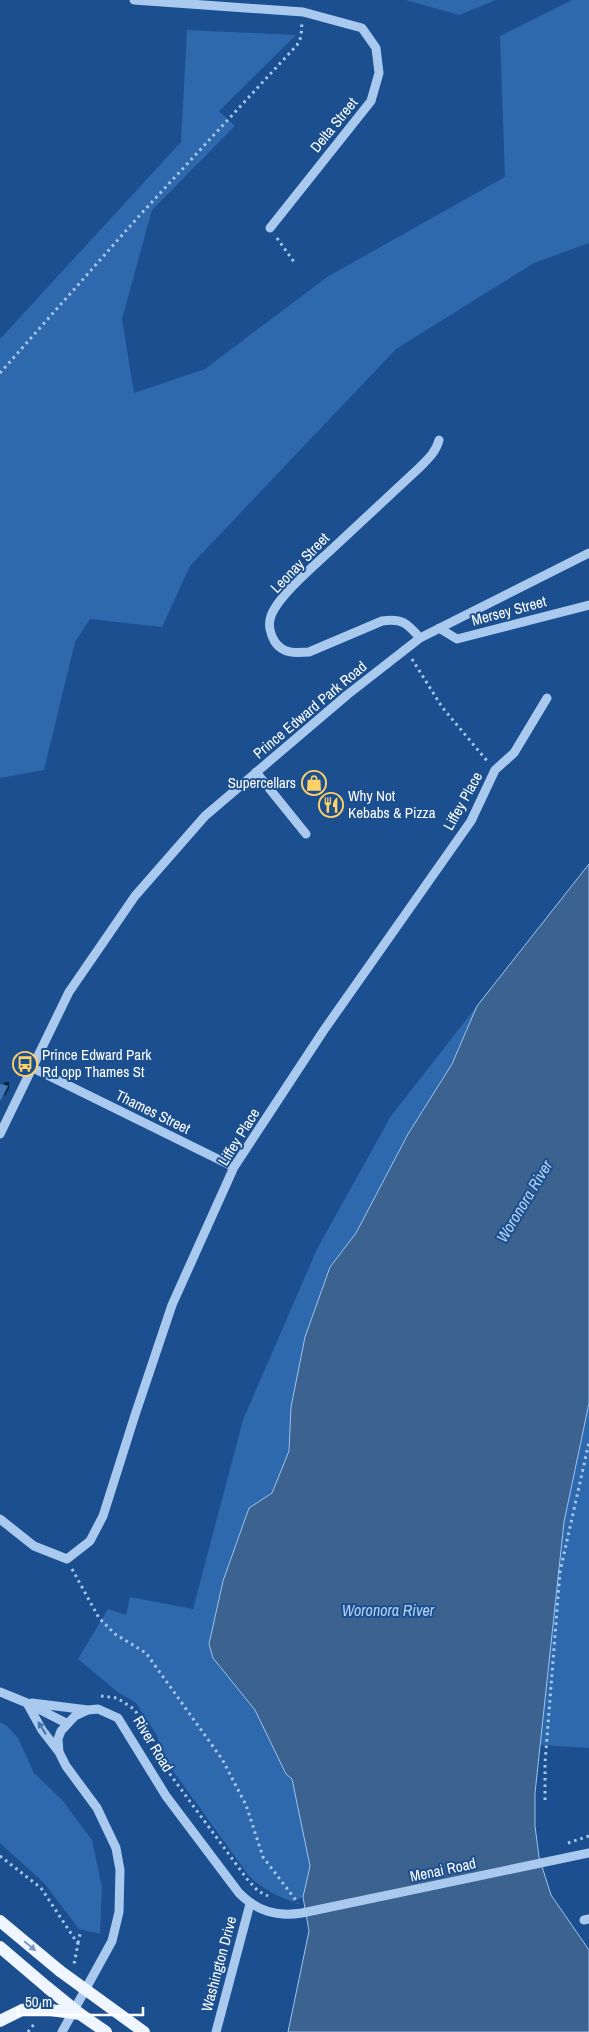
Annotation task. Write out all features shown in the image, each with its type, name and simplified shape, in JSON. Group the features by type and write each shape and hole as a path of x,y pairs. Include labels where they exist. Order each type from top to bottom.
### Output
{"main road":[{"path":"0,1921 60,1971 144,2032"},
{"path":"0,1947 80,2014 106,2032"},
{"path":"0,2021 22,2010 36,2008 80,2014"}],"street":[{"path":"134,0 303,12"},
{"name":"Delta Street","path":"270,228 371,101 379,73 376,48 362,28 303,12"},
{"name":"Leonay Street","path":"420,638 409,625 400,620 382,621 309,652 298,653 289,652 281,648 275,642 270,626 271,617 275,609 299,580 419,468 437,448 439,440"},
{"name":"Prince Edward Park Road","path":"0,1134 69,992 135,896 205,816 405,648 439,628 589,553"},
{"name":"Mersey Street","path":"439,628 457,639 589,605"},
{"name":"Liffey Place","path":"67,1559 90,1541 103,1516 134,1415 172,1305 234,1168 324,1030 471,821 495,770 514,753 547,698"},
{"path":"256,772 306,834"},
{"name":"Thames Street","path":"33,1068 234,1168"},
{"path":"0,1519 34,1546 67,1559"},
{"path":"0,1692 27,1703 66,1723"},
{"path":"27,1703 42,1730 105,1821 116,1848 120,1870 119,1912 112,1941 62,2032"},
{"name":"River Road","path":"27,1703 88,1710 98,1709 118,1718 166,1796 239,1893 250,1904 259,1909 281,1914 302,1913"},
{"path":"58,1752 58,1739 66,1723 88,1710"},
{"name":"Menai Road","path":"302,1913 589,1853"},
{"name":"Washington Drive","path":"216,2032 250,1904"}],"path":[{"path":"0,373 139,216 297,45 301,37 303,12"},
{"path":"270,228 294,262"},
{"path":"405,648 442,707 495,770"},
{"path":"545,1800 560,1572 589,1442"},
{"path":"67,1559 99,1618 115,1634 146,1653 222,1759 246,1805 264,1858 298,1903"},
{"path":"0,1856 41,1888 78,1944"},
{"path":"75,1960 80,1934"}],"shaded area":[{"path":"406,0 496,0 459,15"},
{"path":"572,0 589,0 589,243 534,263 396,349 190,566 162,627 90,619 75,642 44,770 0,778 0,339 181,142 187,30 296,35 219,111 235,126 152,210 122,319 134,393 205,369 327,277 505,177 500,36"},
{"path":"477,1006 452,1064 408,1134 356,1233 330,1267 305,1337 291,1407 289,1451 272,1493 249,1508 223,1581 209,1644 213,1658 255,1710 286,1774 292,1779 311,1866 303,1897 293,1902 259,1885 249,1876 168,1764 156,1734 136,1703 119,1693 78,1659 108,1609 126,1615 130,1597 193,1609 243,1420 317,1249 391,1116"},
{"path":"589,1403 589,1748 540,1745 564,1522"},
{"path":"0,1722 7,1726 18,1738 34,1773 63,1801 92,1840 102,1887 100,1934 79,1929 44,1883 0,1843"}],"water":[{"name":"Woronora River","path":"589,864 589,1403 564,1522 535,1793 535,1826 539,1857 551,1895 589,1950 589,2032 288,2032 309,1931 303,1897 310,1866 292,1779 286,1774 255,1710 213,1658 209,1644 223,1581 249,1508 272,1493 289,1451 291,1407 305,1337 330,1267 356,1233 408,1134 452,1064 477,1006"}],"building":[{"path":"0,1084 8,1086 0,1101"}],"place":[{"name":"Supercellars","path":"314,783"},
{"name":"Why Not Kebabs & Pizza","path":"331,805"},
{"name":"Prince Edward Park Rd opp Thames St","path":"25,1064"}]}
